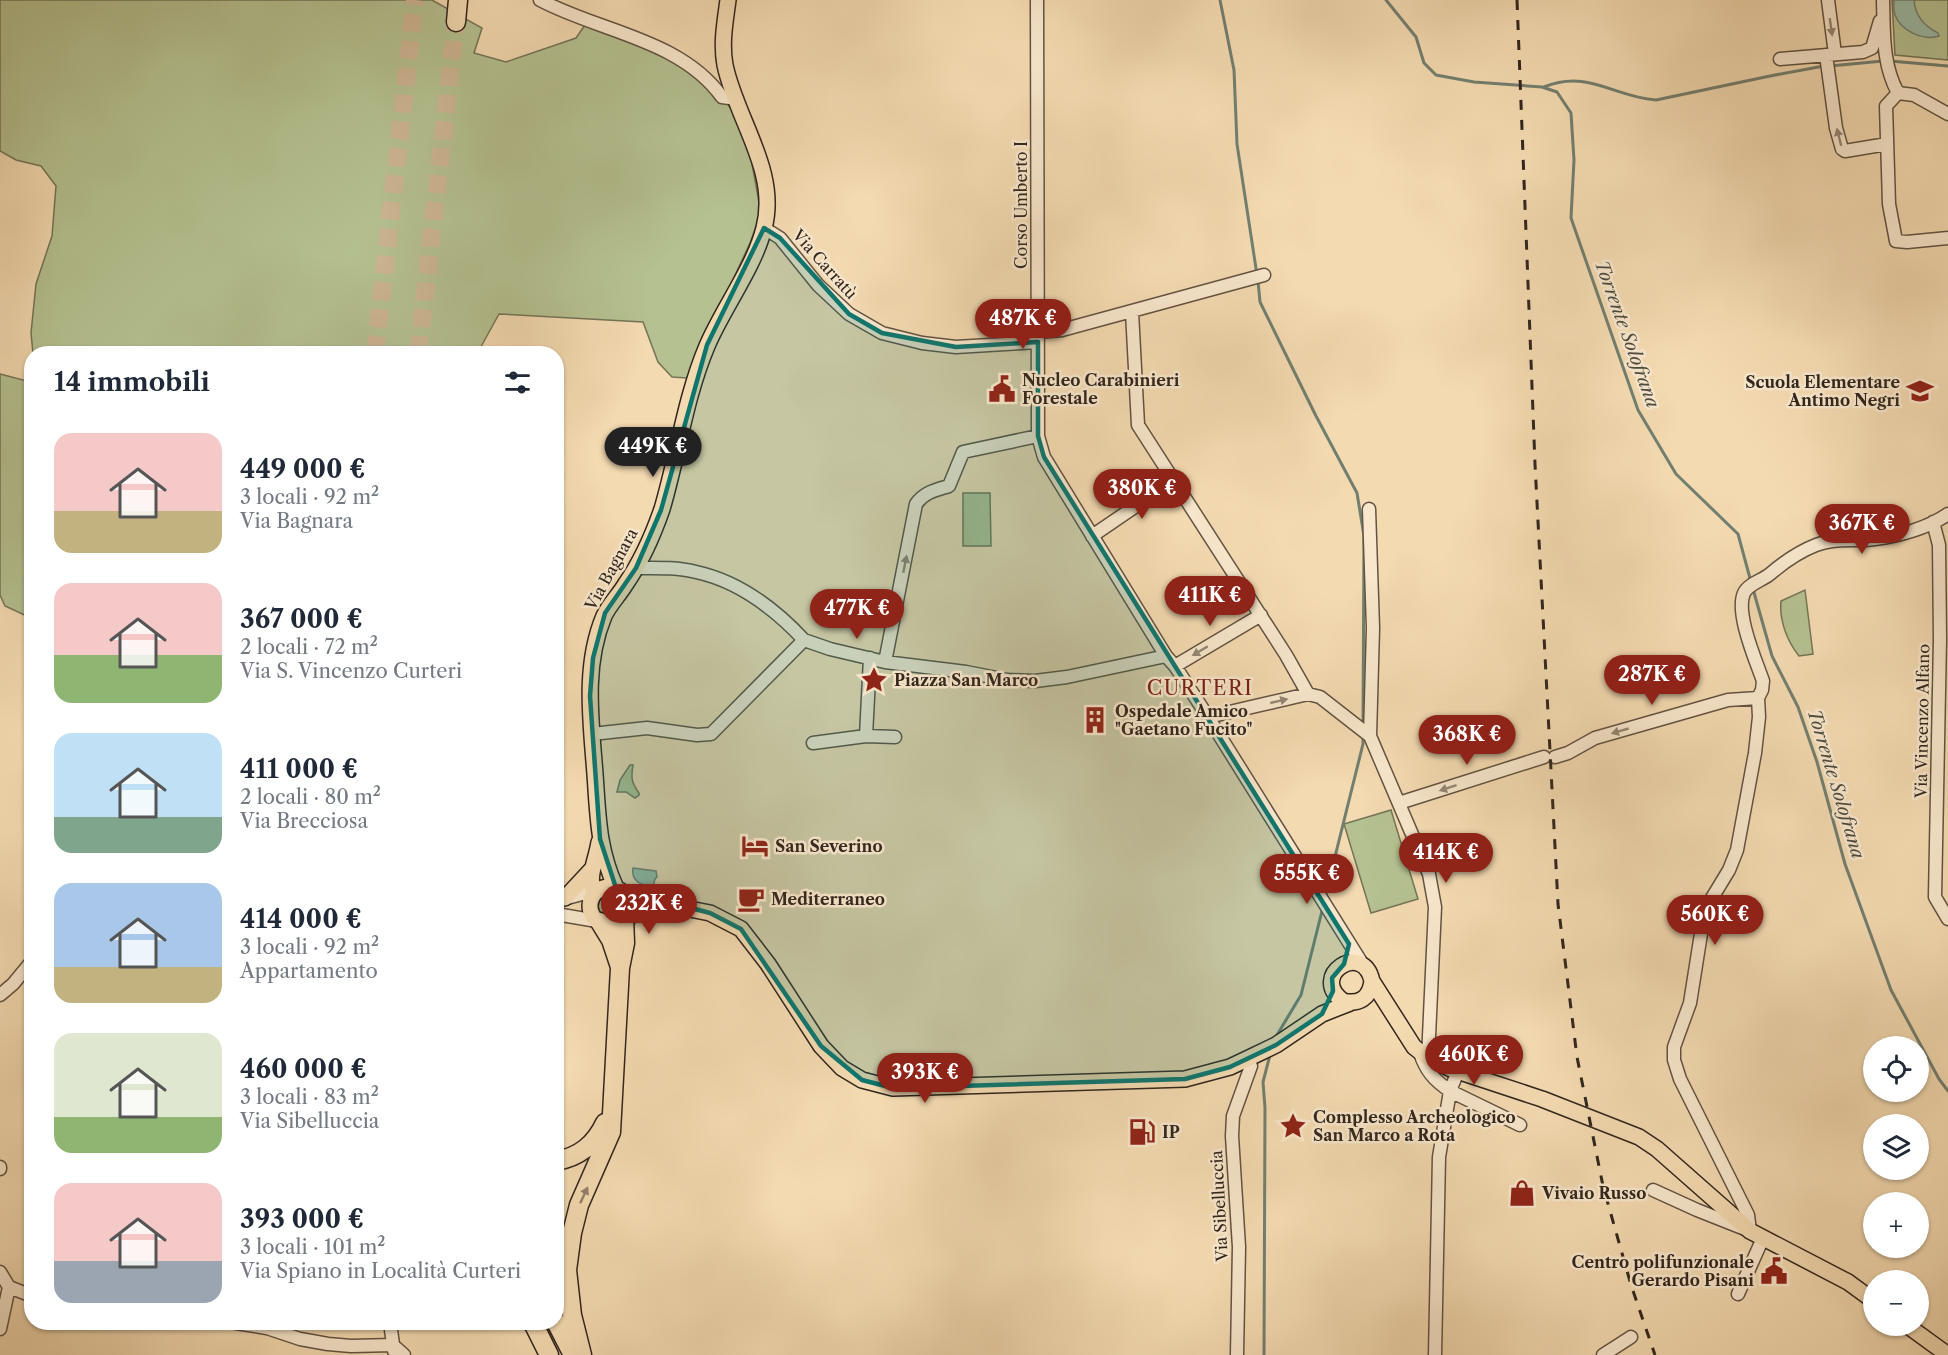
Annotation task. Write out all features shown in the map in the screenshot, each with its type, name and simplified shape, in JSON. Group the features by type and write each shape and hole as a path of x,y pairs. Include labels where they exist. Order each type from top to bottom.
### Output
{"highway":[{"path":"456,22 458,0"},
{"path":"582,1355 572,1315 567,1270 572,1233 579,1205 611,1132 620,968 625,943 624,917"},
{"path":"598,921 611,940 620,968"},
{"path":"564,1158 583,1152 598,1139 614,1105"},
{"path":"534,1330 541,1355"},
{"path":"536,1330 549,1355"},
{"path":"560,1330 573,1355"}],"main road":[{"name":"Via Bagnara","path":"620,891 608,870 600,839 590,676 597,635 605,613 636,568 648,545 661,510 691,391 707,345 748,266 764,228 767,205 764,180 756,150 726,66 723,46 728,0"},
{"name":"Via Bagnara","path":"594,894 590,883 591,870 597,856 600,839"},
{"path":"564,897 591,870"},
{"path":"673,905 624,917 615,924 598,921 593,916 590,905 594,894 605,887 710,913 741,929 768,964 821,1046 842,1068 862,1080 893,1088 1119,1083 1185,1079 1230,1067 1276,1045 1322,1014 1368,994 1372,981"},
{"path":"620,891 628,905 624,917"},
{"path":"625,943 637,924 654,909"},
{"path":"1388,1006 1343,1001 1334,991 1332,978 1339,967 1350,962 1367,970 1414,1047 1424,1055 1458,1071 1542,1099 1639,1137 1657,1149 1756,1235 1848,1282 1863,1293"},
{"path":"1322,1014 1334,991"},
{"path":"1922,1336 1948,1355"}],"street":[{"path":"540,0 587,22 661,47 710,80 722,97 737,99"},
{"name":"Corso Umberto I","path":"1037,0 1038,436 1044,457 1166,656 1208,717 1362,966"},
{"path":"1828,0 1829,60 1836,128 1843,151 1887,144"},
{"path":"1780,59 1829,60 1872,48 1883,6"},
{"path":"1883,6 1886,59 1891,81 1898,93 1914,96 1948,114"},
{"path":"1898,93 1886,106 1889,204 1896,241 1948,238"},
{"name":"Via Carratù","path":"764,228 780,238 818,285 849,314 882,333 922,344 956,347 1038,337 1264,274"},
{"path":"1132,312 1138,424 1261,615 1308,694"},
{"path":"885,663 916,504 919,499 923,495 949,486 963,452 1038,436"},
{"path":"1092,536 1174,480"},
{"path":"1368,734 1373,628 1369,509"},
{"path":"1738,1294 1756,1235 1680,1079 1674,1060 1674,1047 1690,1003 1703,921 1712,898 1729,870 1737,850 1755,753 1759,717 1758,698 1763,681 1744,621 1742,604 1744,592 1792,556 1818,544 1839,540 1874,540 1910,531 1948,514"},
{"name":"Via Vincenzo Alfano","path":"1933,522 1939,545 1940,639 1935,897 1948,919"},
{"path":"636,568 681,569 726,580 772,610 804,640 885,663 946,669 1006,680 1035,681 1067,677 1166,656"},
{"path":"1175,666 1261,615"},
{"path":"592,734 647,728 697,735 711,734 804,640"},
{"path":"866,736 870,658"},
{"path":"1208,717 1308,694 1320,697 1368,734 1429,874 1434,907 1424,1055 1426,1069 1436,1081 1450,1091 1520,1125"},
{"path":"1399,803 1568,753 1595,738 1728,700 1758,698"},
{"path":"813,742 866,736 895,737"},
{"path":"564,899 582,894 594,894"},
{"path":"564,915 598,921"},
{"path":"1344,964 1349,944"},
{"path":"0,995 24,971"},
{"name":"Via Sibelluccia","path":"1237,1355 1239,1247 1232,1136 1233,1116 1251,1066 1249,1059"},
{"path":"1435,1355 1437,1181 1450,1091 1458,1071"},
{"path":"1653,1190 1756,1235"},
{"path":"1726,1210 1737,1194"},
{"path":"0,1272 9,1287 24,1293"},
{"path":"0,1329 9,1287"},
{"path":"273,1330 300,1339 394,1350 404,1355"},
{"path":"391,1330 394,1350"},
{"path":"1604,1355 1631,1337"}],"highlighted area":[{"path":"764,228 780,238 849,314 882,333 956,347 1038,342 1038,436 1044,457 1349,944 1344,964 1332,978 1333,991 1322,1014 1276,1045 1230,1067 1185,1079 893,1088 862,1080 821,1046 741,929 710,913 616,888 600,839 590,696 593,658 605,613 636,568 661,510 707,345"}],"shaded area":[{"path":"0,0 432,0 482,28 474,53 506,62 576,38 587,22 661,47 710,80 737,117 750,153 761,213 750,243 687,378 672,377 658,362 643,322 499,314 481,346 32,346 31,333 36,284 52,236 56,186 41,166 16,160 0,151"},
{"path":"1892,0 1948,0 1948,60 1895,55"},
{"path":"1894,0 1914,0 1921,20 1939,36 1920,36 1902,26 1895,15"},
{"path":"0,374 24,380 24,615 5,606 0,595"},
{"path":"963,493 990,493 991,546 963,546"},
{"path":"1805,590 1813,654 1799,656 1785,630 1781,616 1781,601"},
{"path":"630,765 633,765 632,779 639,793 635,798 626,792 617,792 620,780"},
{"path":"1391,810 1418,899 1371,913 1344,824"},
{"path":"633,868 656,871 657,877 653,887 635,880"},
{"path":"609,895 617,898 620,906 617,914 609,917 601,914 598,906 601,898"}],"waterway":[{"path":"1220,0 1234,70 1237,144 1257,275"},
{"name":"Torrente Solofrana","path":"1386,0 1416,37 1424,63 1436,75 1474,82 1542,87 1557,92 1571,113 1574,160 1571,218 1638,410 1676,474 1738,534 1751,582"},
{"path":"1830,66 1883,61"},
{"path":"1890,61 1948,66"},
{"path":"1544,87 1560,82 1588,82 1641,98 1656,100 1824,66"},
{"path":"1258,281 1260,302 1357,493 1364,536 1363,725"},
{"name":"Torrente Solofrana","path":"1753,589 1772,656 1798,707 1817,762 1845,864 1891,990 1939,1079 1948,1091"},
{"path":"1325,897 1363,744 1363,734"},
{"path":"1274,1040 1301,995 1323,907"},
{"path":"1264,1355 1265,1108 1263,1082 1270,1055"}],"tunnel":[{"path":"376,346 415,0"},
{"path":"419,346 456,22"}],"railway":[{"path":"1517,0 1535,464 1558,904 1577,1057 1603,1186 1631,1285 1655,1355"}],"place":[{"name":"Nucleo Carabinieri Forestale","path":"1002,389"},
{"name":"Scuola Elementare Antimo Negri","path":"1920,391"},
{"name":"Piazza San Marco","path":"874,680"},
{"name":"Ospedale Amico \"Gaetano Fucito\"","path":"1095,720"},
{"name":"San Severino","path":"755,846"},
{"name":"Mediterraneo","path":"751,899"},
{"name":"Complesso Archeologico San Marco a Rota","path":"1293,1126"},
{"name":"IP","path":"1142,1132"},
{"name":"Vivaio Russo","path":"1522,1193"},
{"name":"Centro polifunzionale Gerardo Pisani","path":"1774,1271"}],"district":[{"name":"CURTERI","path":"1200,688"}]}
